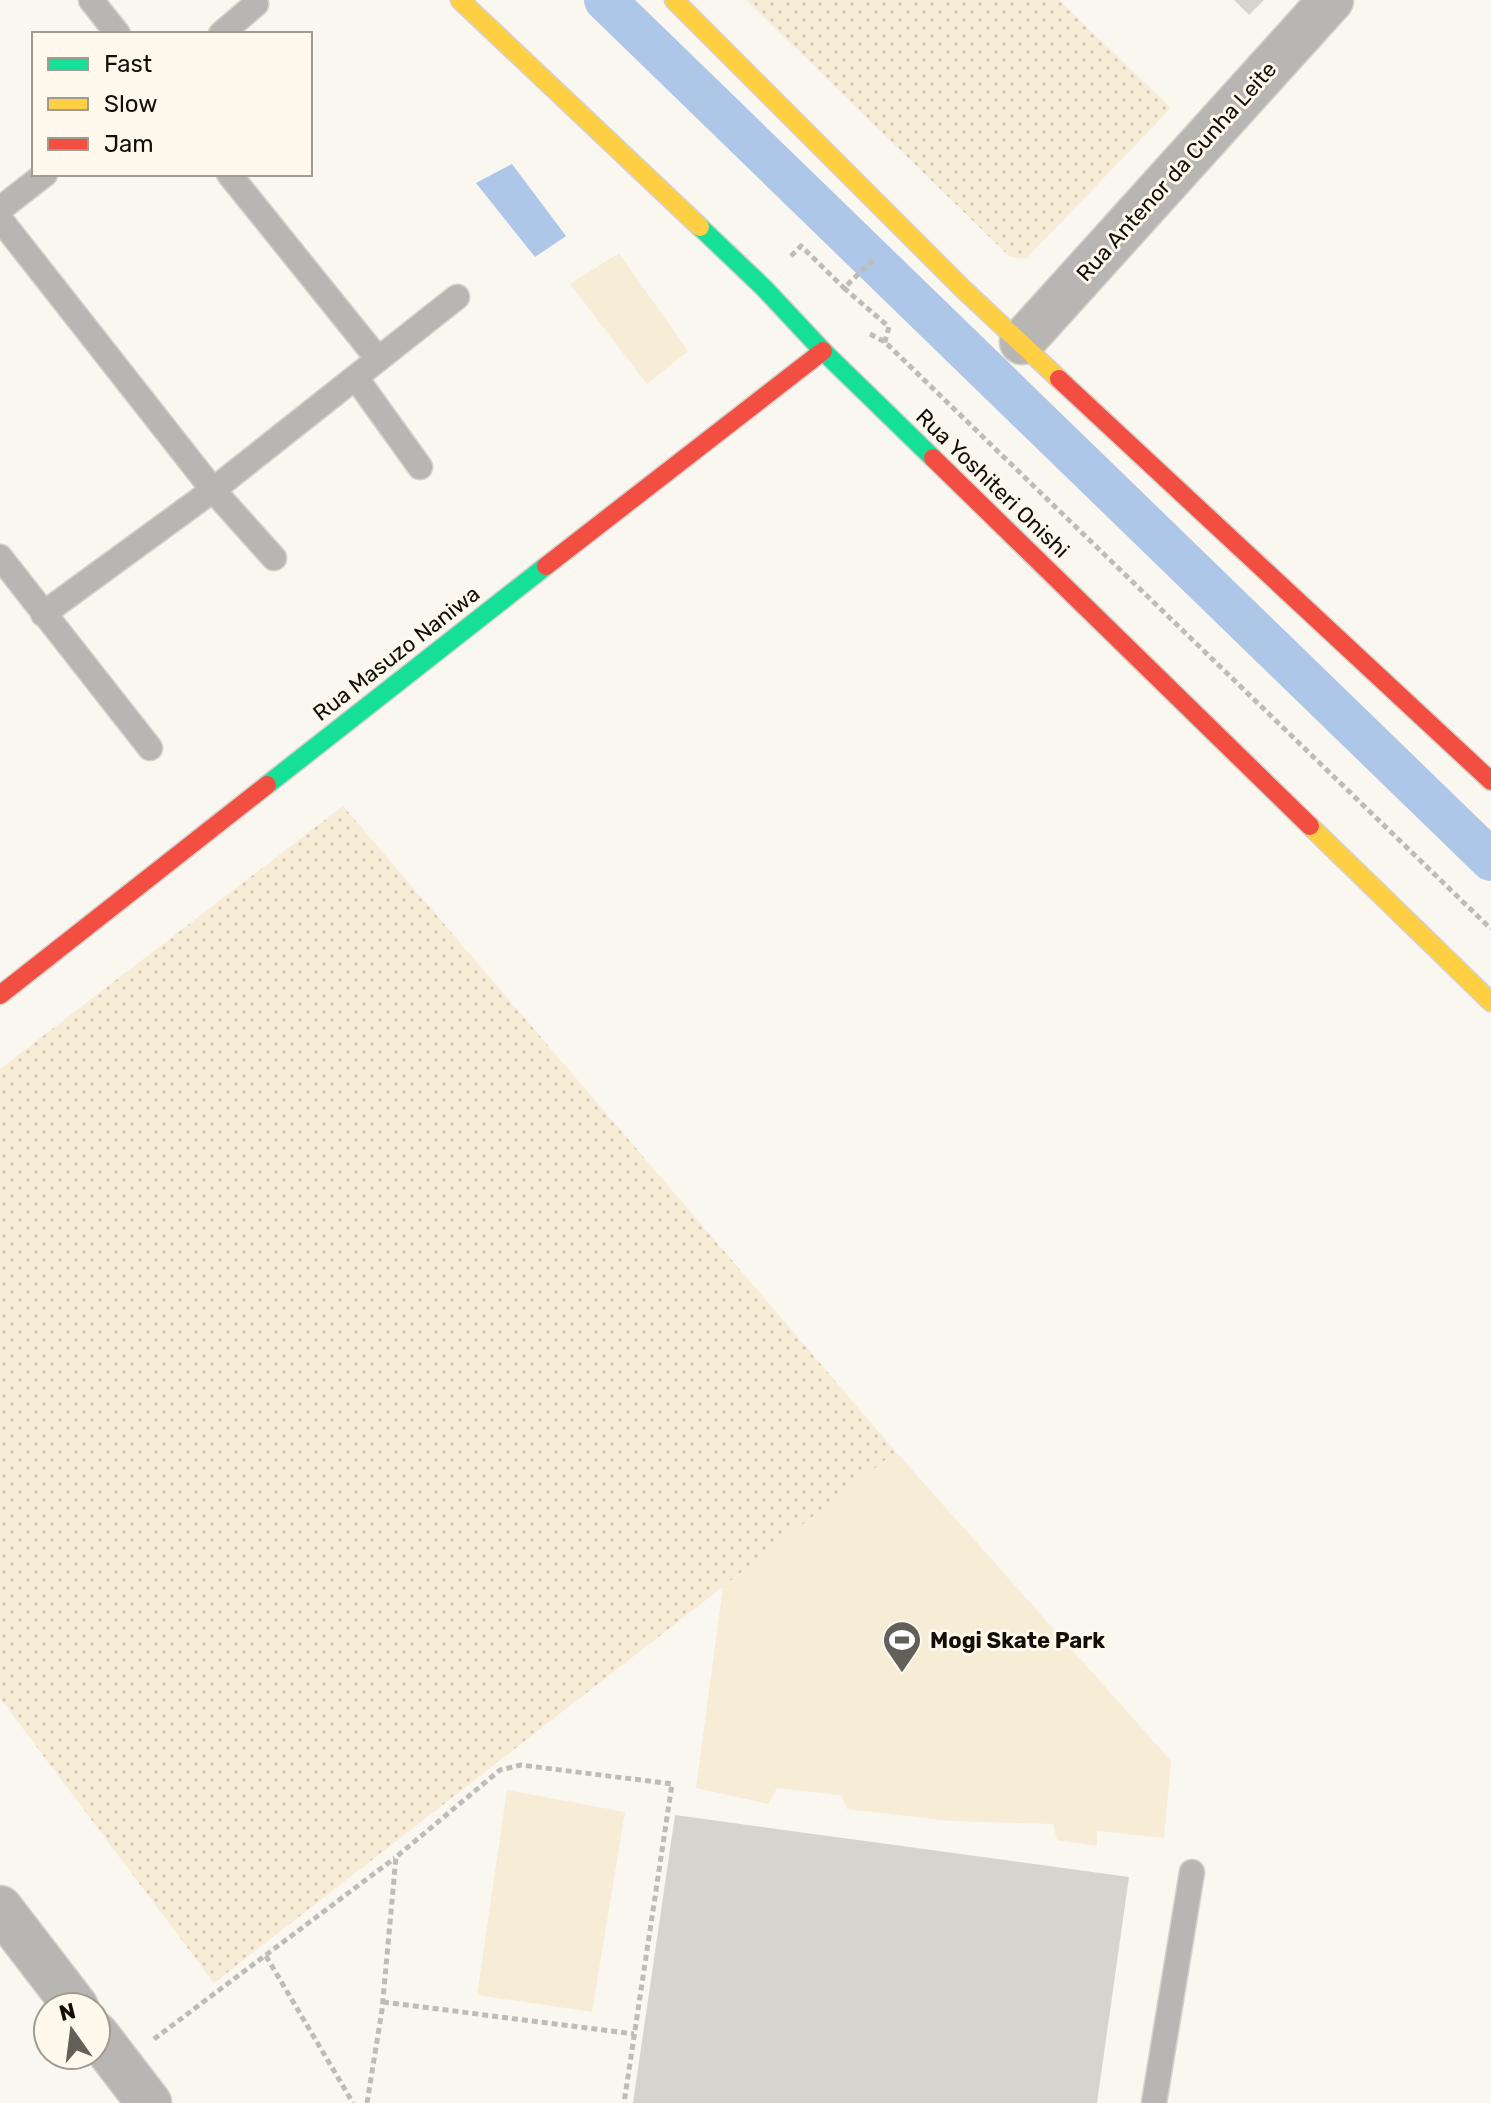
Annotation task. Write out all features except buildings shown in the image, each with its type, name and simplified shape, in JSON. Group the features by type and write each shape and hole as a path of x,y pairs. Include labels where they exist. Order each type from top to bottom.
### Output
{"main road":[{"name":"Rua Yoshiteri Onishi","path":"460,0 764,288 823,351 1491,1002"},
{"path":"674,0 962,288 1491,781"},
{"name":"Rua Masuzo Naniwa","path":"0,995 823,351"}],"street":[{"name":"Rua Antenor da Cunha Leite","path":"1022,342 1331,0"},
{"path":"0,1908 64,1991"},
{"path":"112,2054 149,2103"}],"lane":[{"path":"91,0 116,32"},
{"path":"223,32 256,4"},
{"path":"0,209 42,176"},
{"path":"231,176 378,359"},
{"path":"0,219 213,490 274,558"},
{"path":"43,614 213,490 457,297"},
{"path":"356,378 420,467"},
{"path":"0,557 150,748"},
{"path":"1154,2103 1192,1872"}],"path":[{"path":"781,248 789,258"},
{"path":"848,285 881,252"},
{"path":"868,333 885,342 1491,929"},
{"path":"112,2047 266,1956 396,1857 500,1770 521,1765 672,1784 624,2103"},
{"path":"367,2103 383,2002 396,1857"},
{"path":"266,1956 353,2103"},
{"path":"383,2002 634,2034"}],"shaded area":[{"path":"746,0 1059,0 1171,108 1026,259 1010,257"},
{"path":"619,253 688,351 647,384 570,284"},
{"path":"343,806 896,1452 214,1983 0,1698 0,1069"},
{"name":"Mogi Skate Park","path":"896,1452 1171,1761 1164,1838 1097,1831 1097,1846 1057,1840 1053,1824 951,1821 847,1809 841,1795 777,1788 768,1804 696,1788 723,1587"},
{"path":"507,1790 625,1812 592,2012 477,1995"}],"water":[{"path":"512,164 566,236 535,257 476,183"}],"waterway":[{"path":"605,0 1491,860"}],"traffic: fast":[{"path":"700,227 933,458"},
{"path":"267,785 546,566"}],"traffic: slow":[{"path":"460,0 700,227"},
{"path":"674,0 962,288 1059,379"},
{"path":"1310,826 1491,1002"}],"traffic: jam":[{"path":"546,566 823,351"},
{"path":"1059,379 1491,781"},
{"path":"933,458 1310,826"},
{"path":"0,995 267,785"}],"place":[{"name":"Mogi Skate Park","path":"902,1674"}]}
